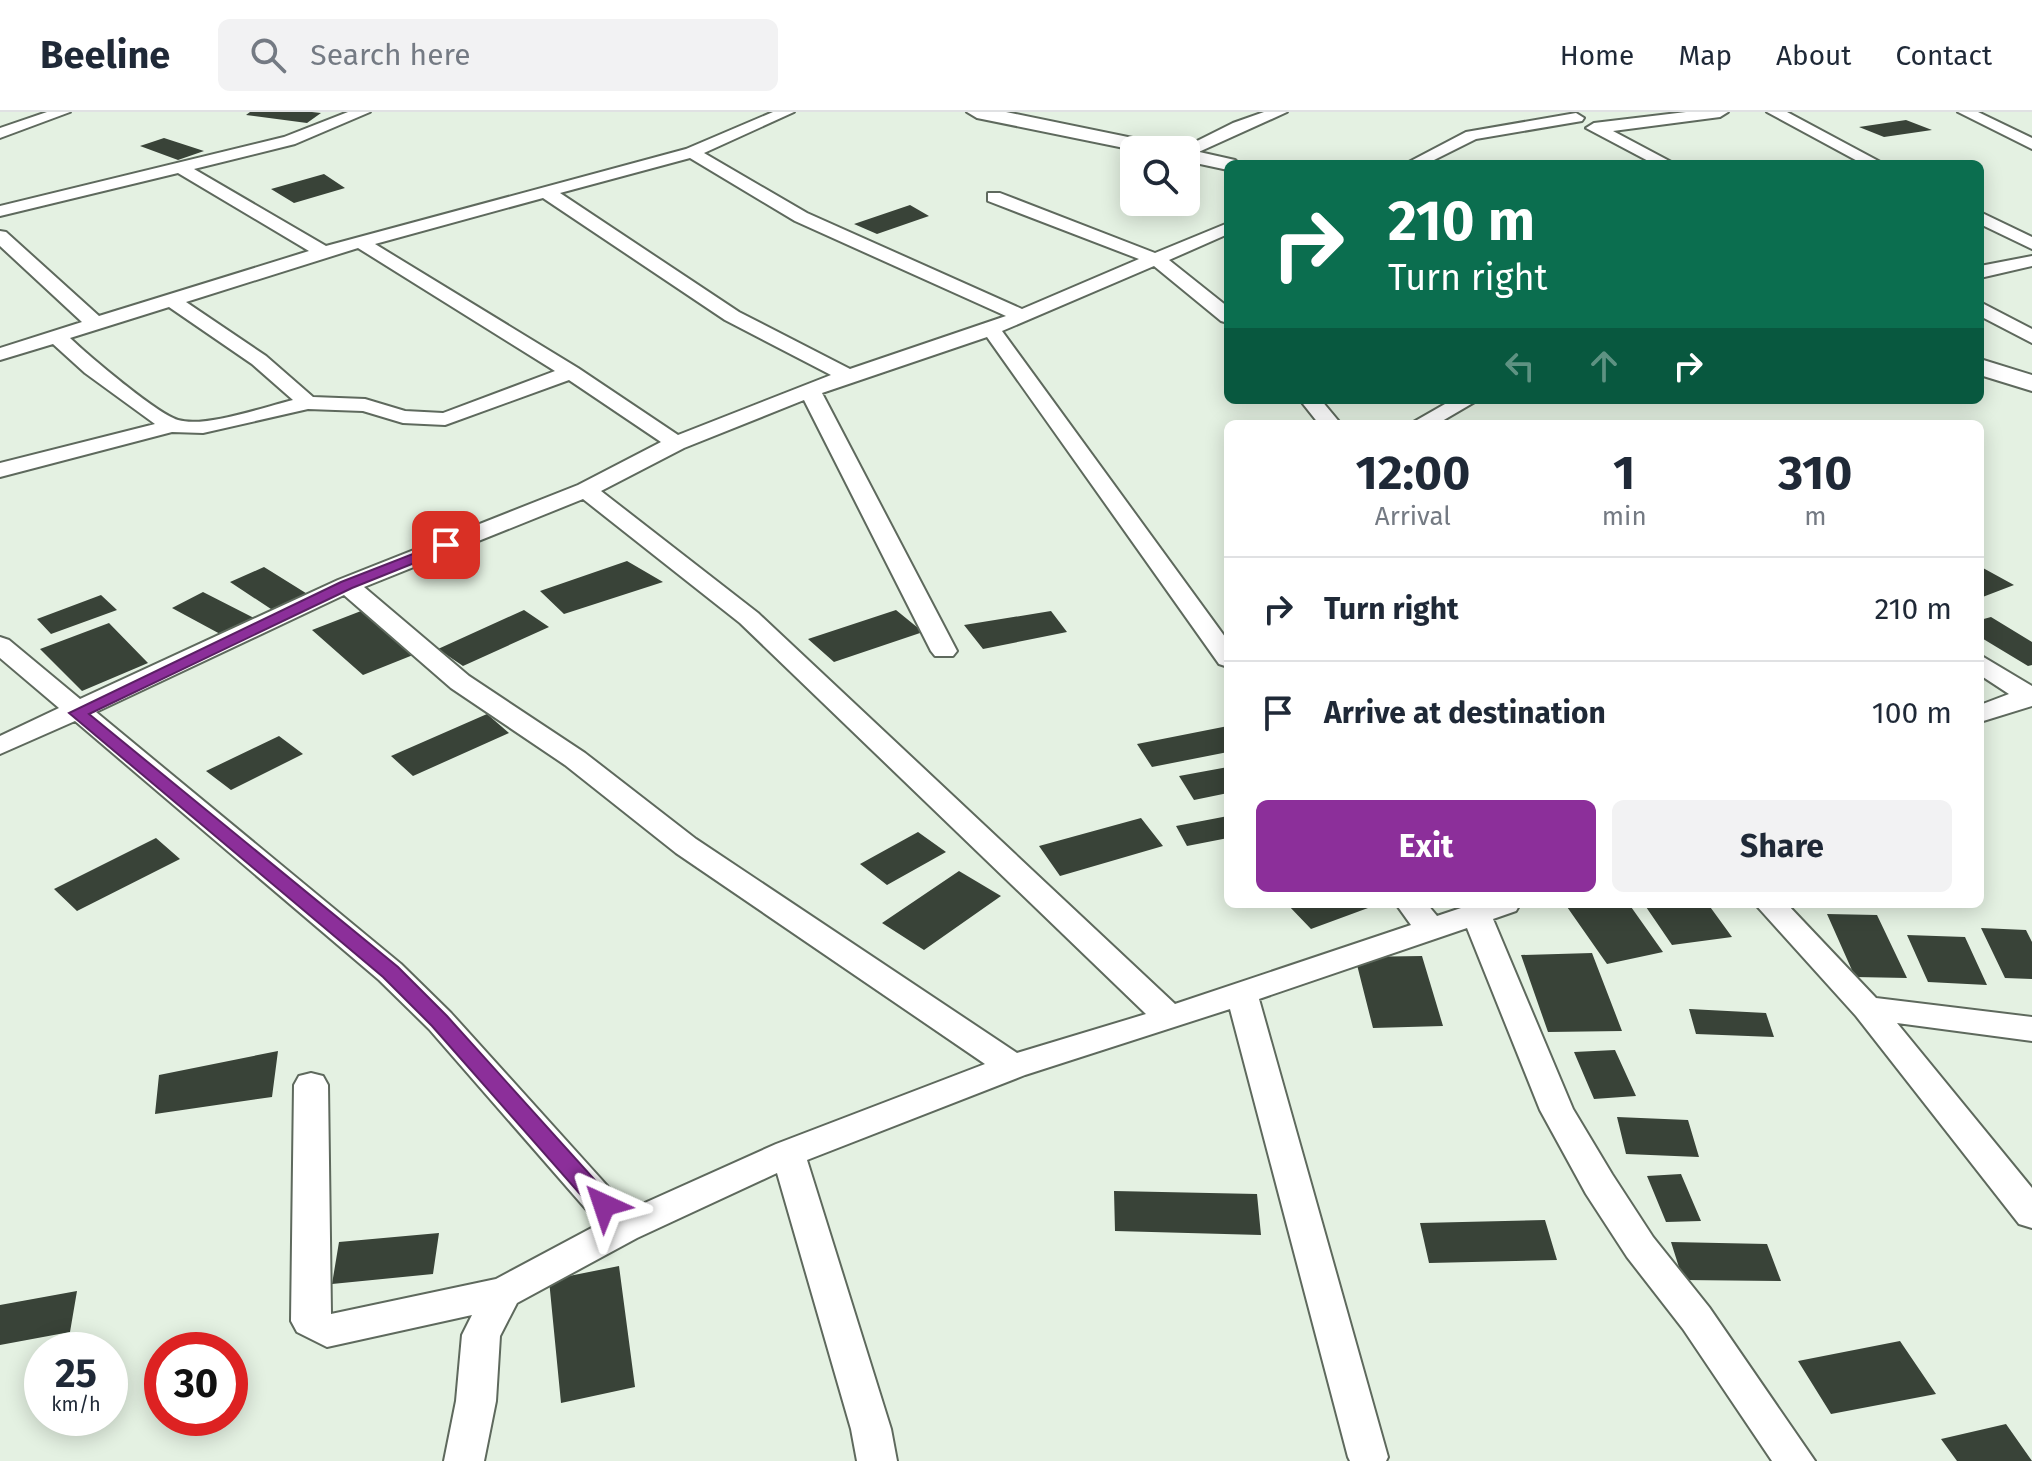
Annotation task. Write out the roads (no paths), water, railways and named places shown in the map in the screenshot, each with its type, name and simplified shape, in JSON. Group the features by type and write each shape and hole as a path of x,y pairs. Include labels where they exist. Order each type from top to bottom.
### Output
{"main road":[{"path":"977,112 1120,141"},
{"path":"1200,157 1224,163"},
{"path":"1984,368 2032,383"}],"street":[{"path":"0,133 62,112"},
{"path":"0,211 289,141 362,112"},
{"path":"0,354 324,252 692,152 786,112"},
{"path":"1200,147 1239,126 1279,112"},
{"path":"1596,129 1720,112"},
{"path":"1775,112 1868,160"},
{"path":"1966,112 2032,144"},
{"path":"1421,160 1472,135 1570,115 1659,160"},
{"path":"692,152 801,217 902,265 1021,315"},
{"path":"183,169 221,196 256,212 324,252"},
{"path":"545,191 732,316 848,376"},
{"path":"994,197 1158,260 1224,314"},
{"path":"1984,219 2032,244"},
{"path":"0,746 78,713 347,585 586,490 676,443 848,376 991,329 1224,230"},
{"path":"0,236 95,323"},
{"path":"362,243 571,372 676,443"},
{"path":"1984,271 2032,261"},
{"path":"171,300 259,360 308,403"},
{"path":"1984,310 2032,337"},
{"path":"991,329 1224,653"},
{"path":"55,335 92,369 172,426"},
{"path":"0,470 172,426 203,427 308,403 365,405 403,417 445,419 571,372"},
{"path":"810,391 944,651"},
{"path":"1313,404 1327,420"},
{"path":"1429,420 1460,404"},
{"path":"586,490 749,618 1170,1018"},
{"path":"347,585 460,682 575,759 686,846 1013,1066"},
{"path":"0,645 390,972 440,1021 624,1228"},
{"path":"1984,666 2031,696"},
{"path":"1984,713 2031,696"},
{"path":"1774,908 1867,1008 2032,1214"},
{"path":"311,1085 310,1321 327,1331 371,1324 504,1292 624,1228 788,1153 1013,1066 1242,994 1420,916 1491,910 1557,1110 1599,1184 1640,1247 1696,1318 1795,1461"},
{"path":"1242,994 1368,1457"},
{"path":"1867,1008 2032,1029"},
{"path":"788,1153 871,1429 877,1461"},
{"path":"464,1461 476,1401 481,1335 504,1292"}]}
